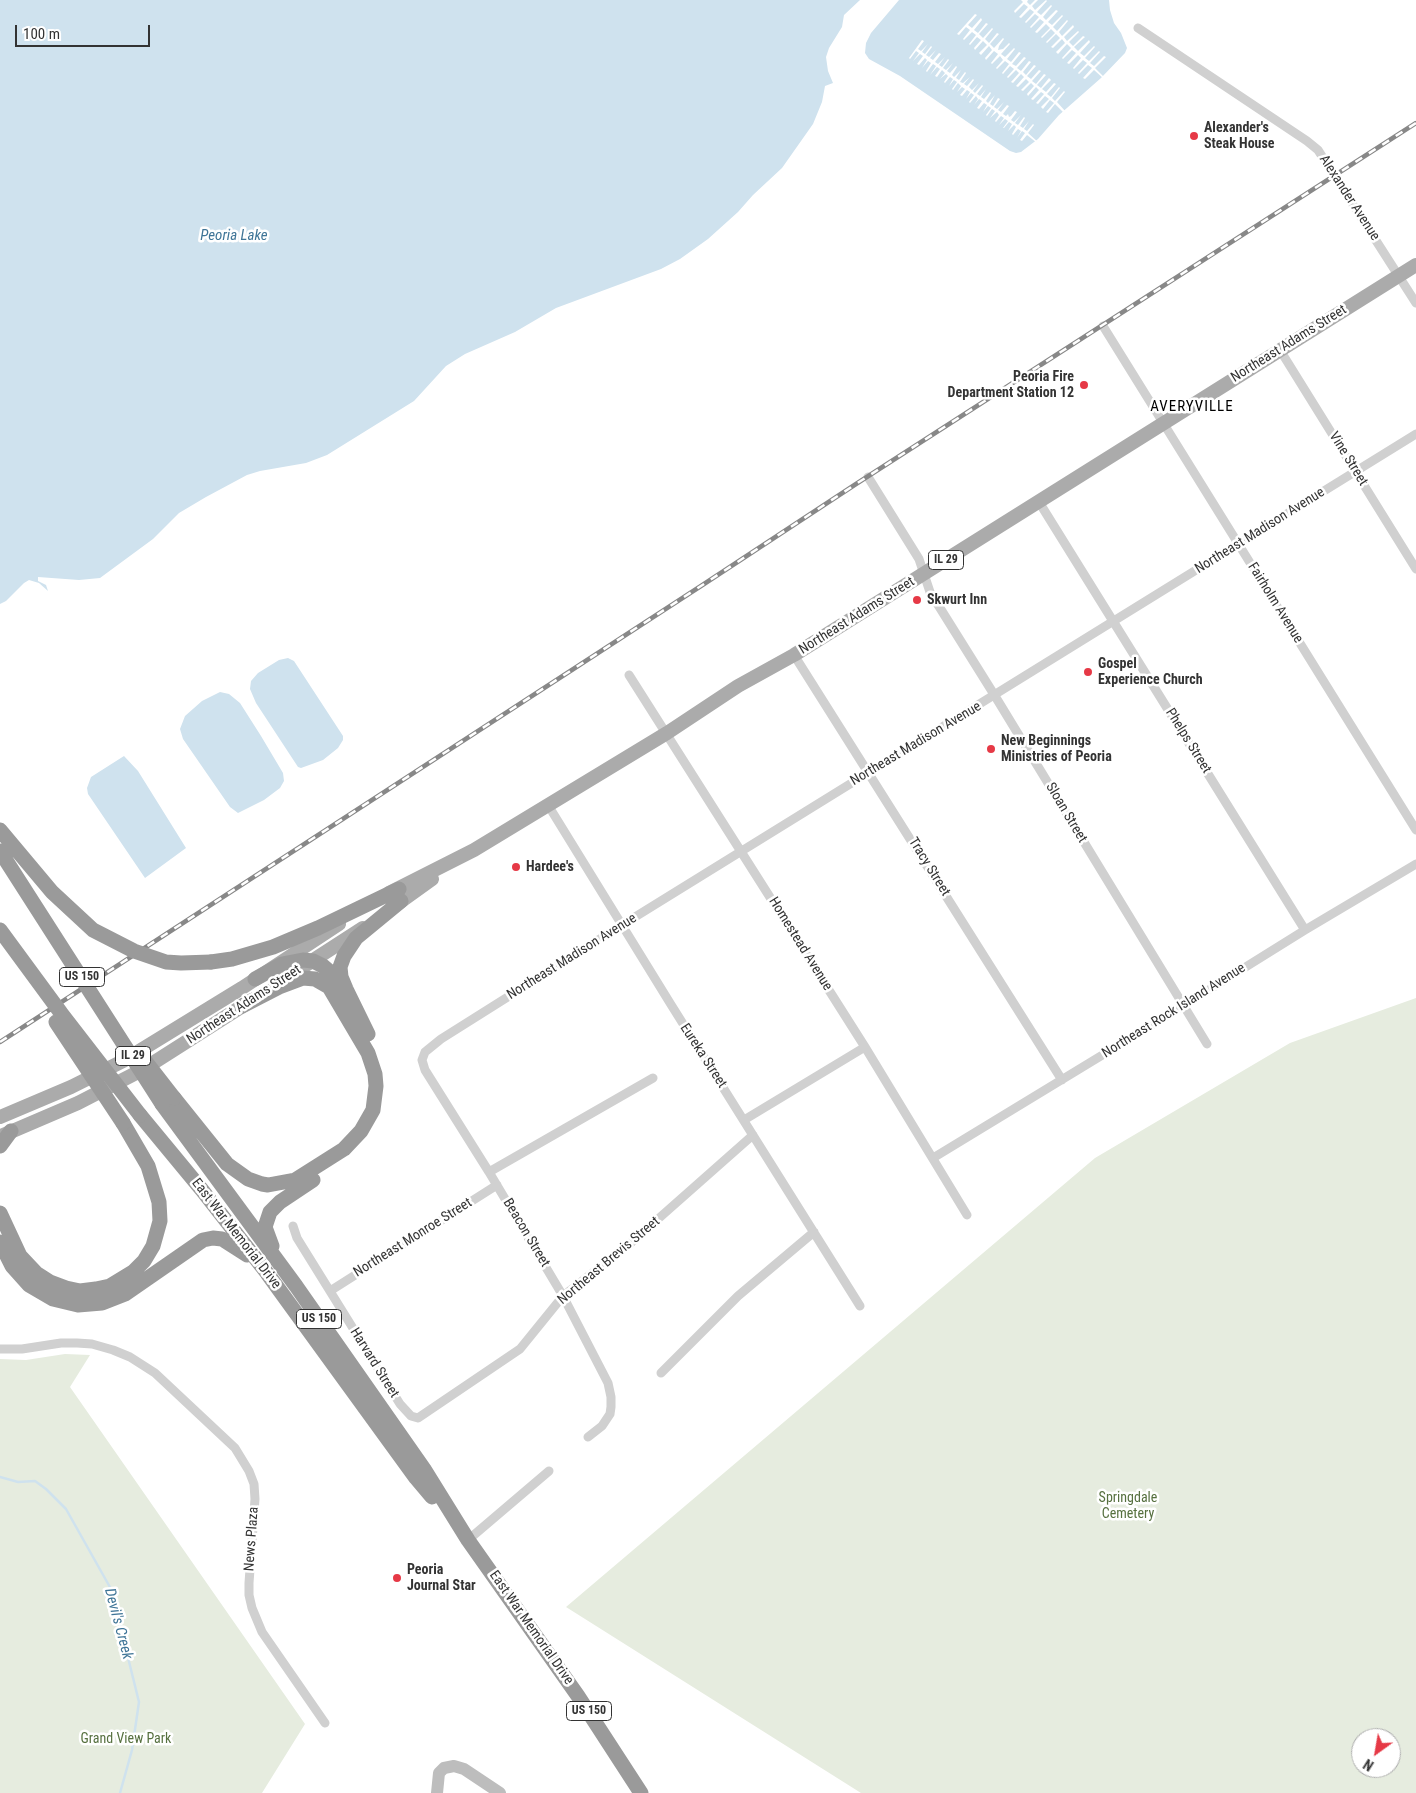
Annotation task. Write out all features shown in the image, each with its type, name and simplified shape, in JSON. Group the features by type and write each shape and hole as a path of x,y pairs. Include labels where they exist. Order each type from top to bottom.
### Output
{"highway":[{"path":"0,830 52,892 93,930 124,947 166,962 211,962 234,958 269,948 400,895"},
{"name":"US 150","path":"0,851 85,982 168,1101"},
{"path":"298,1302 268,1240 266,1221 270,1212 277,1204 355,1150 370,1134 381,1112 384,1087 381,1064 346,989 340,967 344,956 356,938 400,895"},
{"path":"0,931 77,1054 123,1123 148,1166 158,1193 160,1214 158,1231 153,1246 144,1261 133,1272 110,1286 80,1291 50,1282 36,1272 20,1256 0,1213"},
{"name":"East War Memorial Drive","path":"0,931 140,1116 298,1302"},
{"path":"255,979 282,964 303,960 313,961 324,966 330,972 372,1042"},
{"path":"168,1101 227,1164 248,1179 268,1185 295,1180 344,1149 361,1131 374,1104 375,1074 368,1053 329,987 315,979 303,978 279,986 242,1006"},
{"name":"East War Memorial Drive","path":"168,1101 298,1302 416,1478 468,1540 591,1714 641,1793"},
{"path":"0,1146 5,1134"},
{"path":"0,1242 14,1269 30,1285 56,1300 71,1304 102,1303 120,1296 137,1287 200,1242 212,1238 234,1245 298,1302"}],"main road":[{"name":"Northeast Adams Street","path":"5,1134 78,1103 142,1070 313,961 400,895 667,733 738,686 794,655 1416,265"},
{"name":"Northeast Adams Street","path":"0,1117 62,1091 114,1066 255,979 353,914 400,895"}],"street":[{"name":"Alexander Avenue","path":"1138,28 1318,150 1416,303"},
{"name":"Fairholm Avenue","path":"1103,326 1416,830"},
{"name":"Vine Street","path":"1280,350 1416,569"},
{"name":"Northeast Madison Avenue","path":"422,1060 429,1048 622,925 1416,434"},
{"name":"Sloan Street","path":"868,477 919,559 930,592 1207,1044"},
{"name":"Phelps Street","path":"1039,502 1304,930"},
{"name":"Tracy Street","path":"794,655 1062,1080"},
{"name":"Homestead Avenue","path":"629,675 865,1047 967,1215"},
{"name":"Eureka Street","path":"548,805 860,1306"},
{"name":"Northeast Rock Island Avenue","path":"933,1158 1184,1006 1304,930 1416,864"},
{"path":"744,1120 865,1047"},
{"name":"Beacon Street","path":"422,1060 425,1070 497,1185 563,1296 608,1383 612,1407 610,1414 602,1426 588,1437"},
{"path":"489,1172 653,1078"},
{"name":"Northeast Brevis Street","path":"415,1418 420,1417 520,1349 563,1296 632,1242 753,1135"},
{"name":"Northeast Monroe Street","path":"330,1291 497,1185"},
{"name":"Harvard Street","path":"293,1226 297,1238 400,1404 408,1414 415,1418"},
{"path":"662,1373 732,1302 814,1232"},
{"name":"News Plaza","path":"0,1349 22,1349 61,1343 92,1344 130,1357 155,1373 235,1448 249,1471 254,1484 255,1499 249,1583 252,1608 262,1632 325,1723"},
{"path":"468,1540 549,1470"},
{"path":"437,1793 438,1775 446,1766 460,1767 500,1793"}],"green space":[{"name":"Springdale Cemetery","path":"1416,998 1416,1793 861,1793 566,1607 1095,1158 1290,1043"},
{"name":"Grand View Park","path":"65,1354 90,1355 70,1387 305,1724 262,1793 0,1793 0,1359 26,1360"}],"water":[{"name":"Peoria Lake","path":"0,0 860,0 844,15 842,27 829,48 826,57 828,71 833,83 825,86 822,102 813,124 782,168 708,239 680,259 661,269 556,308 515,332 465,354 446,366 414,401 327,455 306,463 247,475 179,513 153,539 100,578 79,580 38,577 38,581 46,585 48,591 39,583 29,580 6,601 0,604"},
{"path":"899,0 1109,0 1114,23 1121,33 1127,48 1125,53 1101,78 1059,115 1038,139 1021,152 1016,153 1010,151 900,76 869,59 865,53 866,43 871,33"},
{"path":"288,658 294,661 343,736 343,740 338,748 323,760 301,768 298,767 256,703 250,689 251,681 258,673 279,660"},
{"path":"220,692 229,694 240,703 283,773 284,781 280,788 264,800 238,813 230,807 183,739 180,729 185,716 202,701"},
{"path":"124,756 138,771 186,848 145,878 88,794 87,788 91,777"}],"pier":[{"path":"1021,0 1028,0 1027,2 1030,5 1035,0 1038,0 1032,6 1035,10 1046,0 1037,12 1041,15 1051,5 1043,17 1046,20 1056,10 1058,11 1048,22 1052,25 1063,16 1053,27 1057,31 1068,21 1059,32 1062,36 1073,25 1074,27 1064,37 1067,41 1079,32 1069,42 1073,46 1083,36 1085,37 1074,47 1078,51 1089,40 1090,42 1080,53 1084,56 1094,46 1085,58 1089,61 1099,51 1090,63 1094,66 1104,56 1106,57 1095,68 1105,78 1094,70 1085,79 1083,78 1092,68 1088,65 1079,74 1087,63 1083,60 1074,69 1081,58 1078,55 1069,64 1067,63 1076,53 1072,50 1063,59 1071,48 1067,44 1058,54 1056,52 1065,43 1062,39 1053,48 1051,47 1060,38 1056,34 1046,42 1055,33 1051,29 1041,37 1050,28 1046,24 1037,33 1035,32 1044,22 1040,19 1031,28 1039,17 1035,14 1026,23 1034,12 1030,9 1021,18 1019,17 1028,7 1024,4 1015,13 1014,11 1023,2"},
{"path":"975,14 977,15 968,25 972,28 981,18 982,20 974,30 978,33 986,23 988,24 979,34 983,38 992,28 985,39 989,43 997,33 999,34 990,44 994,48 1003,38 998,50 1010,44 1001,54 1005,57 1014,48 1007,59 1011,62 1019,52 1021,53 1012,64 1016,66 1024,57 1026,58 1017,68 1021,71 1029,61 1031,62 1023,72 1026,75 1034,65 1036,66 1027,76 1031,79 1039,70 1041,71 1032,81 1036,84 1044,74 1046,75 1037,85 1041,88 1049,78 1051,80 1042,89 1046,92 1054,83 1056,84 1047,94 1051,97 1059,87 1052,98 1055,101 1065,92 1057,102 1066,112 1064,113 1055,104 1048,113 1046,112 1054,103 1050,100 1043,109 1041,107 1049,99 1045,96 1038,104 1036,103 1044,94 1041,92 1033,100 1031,99 1039,90 1036,87 1028,96 1027,94 1034,86 1031,83 1023,91 1021,90 1029,82 1026,79 1018,87 1016,86 1024,77 1021,74 1013,83 1011,82 1019,73 1016,70 1008,78 1014,69 1010,66 1003,74 1009,64 1005,61 997,69 1003,60 1000,56 991,63 998,54 994,51 986,60 985,58 992,50 989,46 981,55 979,53 987,45 983,41 975,50 974,48 981,40 977,37 969,44 976,35 972,32 964,40 970,30 966,27 959,35 957,34"},
{"path":"922,40 924,41 918,49 921,51 928,44 922,52 925,54 931,46 926,55 929,57 936,50 930,58 933,60 939,53 941,54 935,62 938,64 945,57 939,65 942,67 948,59 943,68 946,70 953,63 947,71 950,73 956,66 952,75 954,77 961,70 956,78 959,80 966,73 960,82 963,83 970,77 964,84 967,86 973,79 969,87 972,90 979,83 973,91 975,93 982,85 977,94 980,96 986,89 981,97 984,99 990,92 986,101 988,103 995,95 990,104 993,106 998,98 1000,99 994,107 997,109 1004,102 998,110 1001,112 1007,105 1009,106 1003,114 1006,116 1008,114 1009,117 1015,111 1017,112 1011,120 1014,122 1021,115 1015,123 1018,125 1024,117 1020,126 1023,128 1029,121 1024,129 1027,131 1033,124 1028,133 1038,142 1027,135 1022,141 1020,140 1025,133 1022,131 1017,138 1021,131 1018,129 1013,135 1016,127 1014,125 1008,131 1012,124 1009,122 1003,128 1008,121 1005,119 999,125 1004,118 1001,116 996,122 999,115 997,112 990,118 995,111 992,109 987,116 991,108 988,106 983,112 987,105 984,103 979,109 977,108 982,101 979,99 974,105 978,99 976,96 970,103 974,95 971,93 966,99 970,92 967,90 962,96 960,95 965,89 962,87 957,92 961,86 958,83 953,90 957,82 954,80 949,86 953,79 950,77 945,83 948,76 946,74 940,79 945,73 942,70 937,77 935,76 940,69 937,67 930,75 936,66 933,64 927,72 931,63 928,61 922,68 927,60 925,58 919,65 917,64 923,56 920,54 913,61 919,53 916,51 909,58"}],"waterway":[{"name":"Devil's Creek","path":"0,1477 18,1482 35,1481 66,1509 111,1589 139,1702 132,1750 120,1793"}],"railway":[{"path":"0,1042 856,484 1416,123"}],"place":[{"name":"Alexander's Steak House","path":"1194,136"},
{"name":"Peoria Fire Department Station 12","path":"1084,385"},
{"name":"Skwurt Inn","path":"917,600"},
{"name":"Gospel Experience Church","path":"1088,672"},
{"name":"New Beginnings Ministries of Peoria","path":"991,749"},
{"name":"Hardee's","path":"516,867"},
{"name":"Peoria Journal Star","path":"397,1578"}],"district":[{"name":"AVERYVILLE","path":"1192,407"}]}
